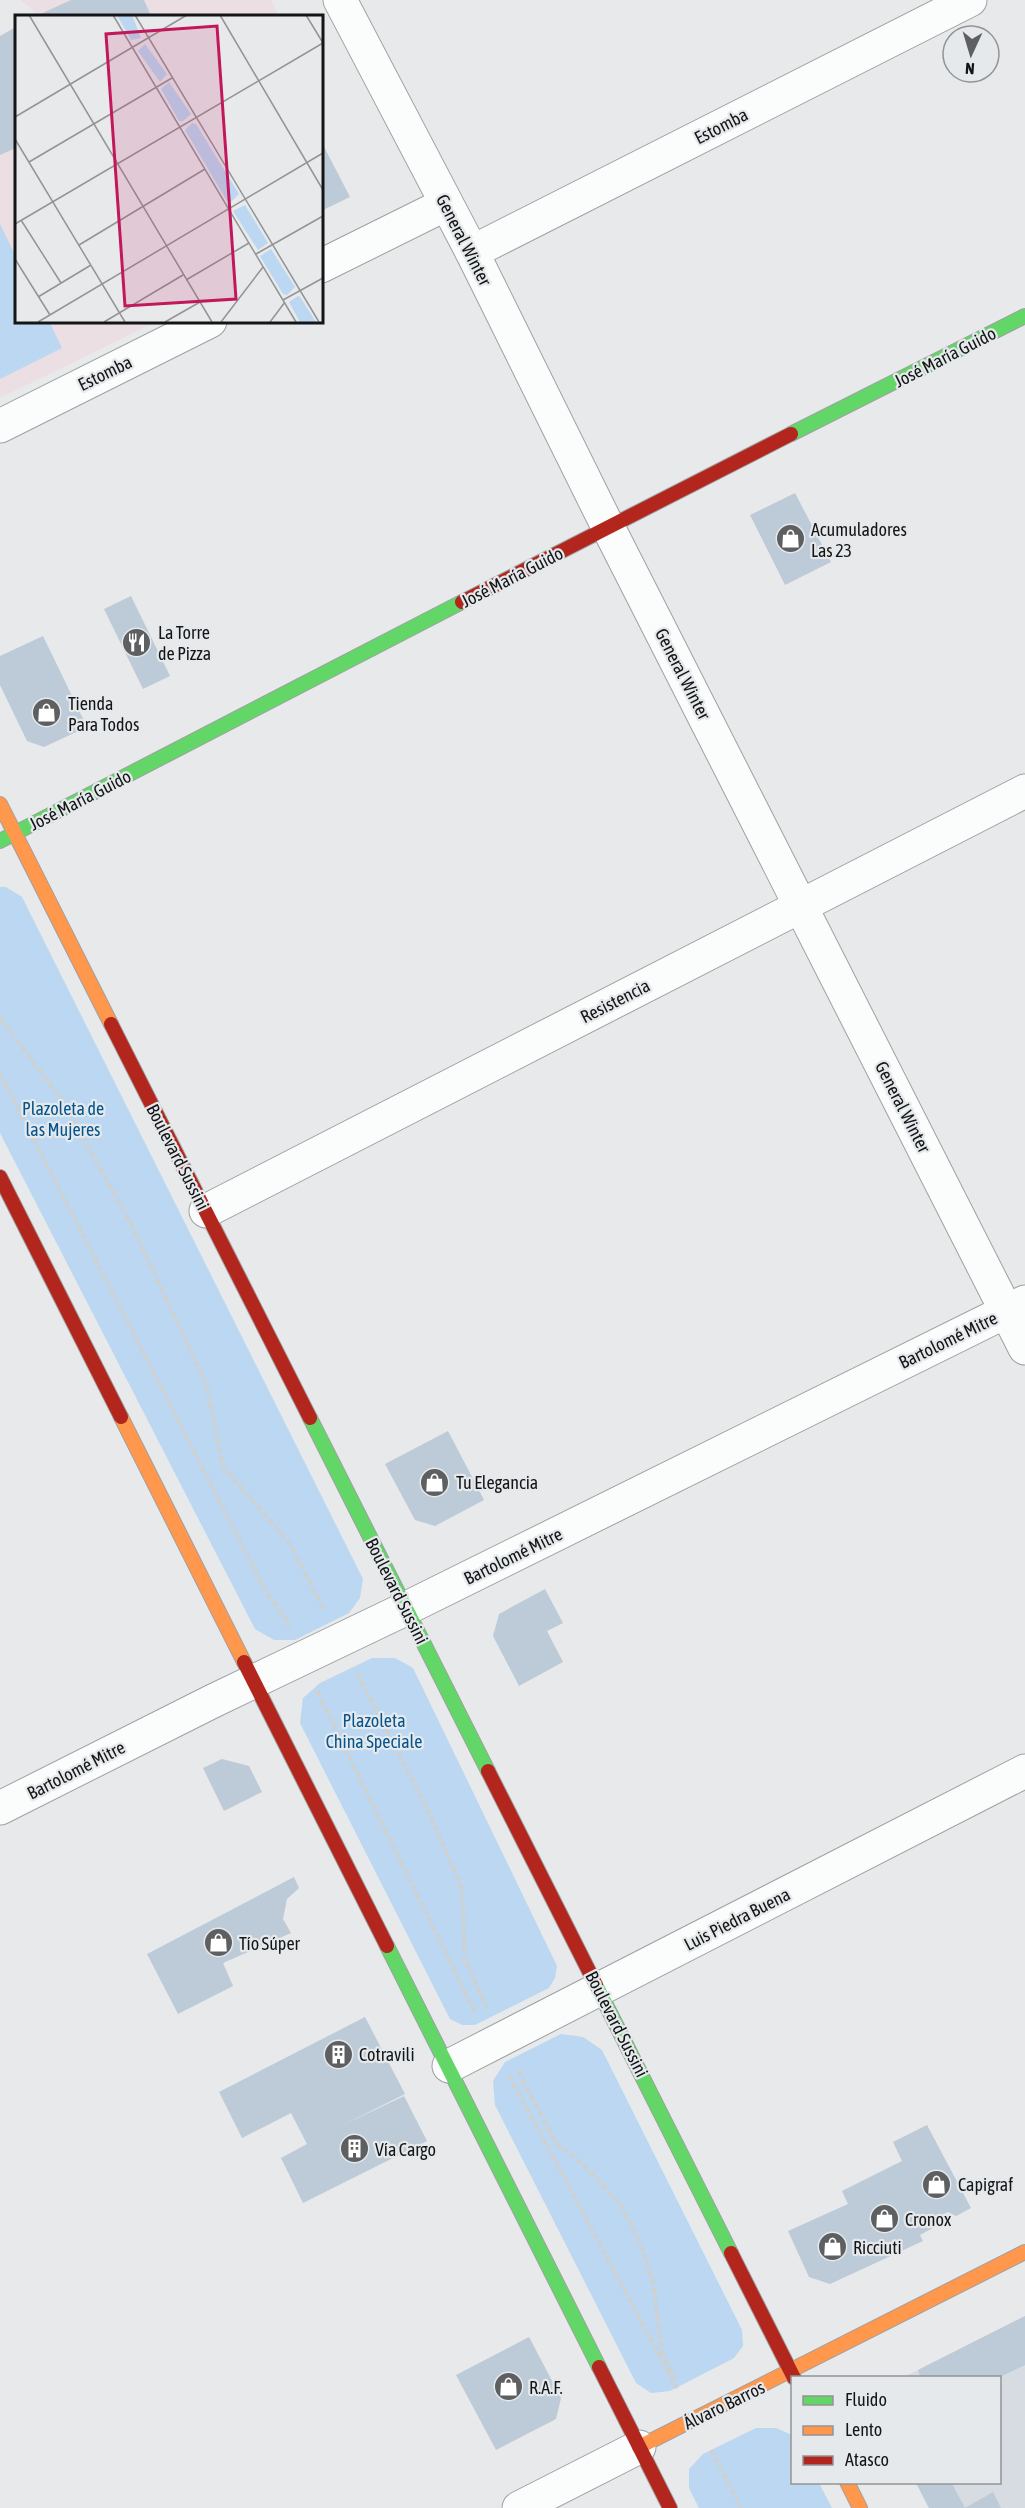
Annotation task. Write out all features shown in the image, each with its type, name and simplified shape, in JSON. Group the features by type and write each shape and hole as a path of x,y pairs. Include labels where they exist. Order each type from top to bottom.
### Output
{"main road":[{"name":"José María Guido","path":"0,841 608,527 1025,316"},
{"name":"Boulevard Sussini","path":"0,804 792,2375"},
{"path":"0,1177 670,2508"},
{"name":"Álvaro Barros","path":"639,2447 694,2419 792,2375 1025,2252"},
{"path":"848,2484 860,2508"}],"street":[{"name":"General Winter","path":"340,0 472,252 608,527 800,905 1016,1307 1025,1348"},
{"name":"Estomba","path":"472,252 970,0"},
{"path":"322,266 446,204"},
{"name":"Estomba","path":"0,426 208,322"},
{"name":"Resistencia","path":"206,1211 1025,791"},
{"name":"Bartolomé Mitre","path":"0,1808 1016,1307"},
{"name":"Luis Piedra Buena","path":"449,2066 1025,1771"},
{"name":"Álvaro Barros","path":"519,2508 639,2447"}],"path":[{"path":"0,1018 62,1100 131,1224 206,1383 223,1467 290,1544 425,1804 462,1888 465,1960 496,2041 556,2143 579,2161 620,2203 639,2240 653,2282 662,2352 694,2419"},
{"path":"0,1074 267,1594 285,1617 324,1708 741,2508"}],"shaded area":[{"path":"20,0 271,0 278,15 38,15"},
{"path":"15,28 15,322 156,322 0,398 0,36"},
{"path":"1025,2316 1025,2508 929,2508 917,2484 1001,2484 1001,2376 906,2376"}],"green space":[{"path":"0,224 15,255 15,322 49,322 62,348 0,379"},
{"name":"Plazoleta de las Mujeres","path":"0,887 6,887 22,897 363,1579 360,1598 349,1613 295,1640 274,1640 255,1629 0,1133"},
{"name":"Plazoleta China Speciale","path":"372,1658 395,1658 413,1668 557,1966 555,1978 549,1988 475,2025 462,2025 450,2019 300,1723 303,1698 320,1683"},
{"path":"561,2034 583,2037 602,2050 742,2330 743,2346 734,2358 670,2391 651,2393 636,2383 495,2105 493,2081 505,2062"},
{"path":"756,2428 776,2428 791,2435 791,2484 820,2484 832,2508 699,2508 689,2488 689,2469 703,2454"}],"building":[{"path":"71,0 144,0 151,15 38,15"},
{"path":"15,28 15,148 0,155 0,36"},
{"path":"322,143 350,197 322,211"},
{"name":"Acumuladores Las 23","path":"795,493 831,562 785,585 750,515"},
{"name":"La Torre de Pizza","path":"131,596 170,676 143,689 104,609"},
{"path":"43,636 87,727 44,747 27,741 0,685 0,656"},
{"name":"Tu Elegancia","path":"448,1431 484,1500 435,1526 415,1520 385,1464"},
{"path":"545,1589 563,1623 547,1631 563,1662 519,1686 493,1636 499,1614"},
{"path":"222,1759 249,1766 262,1792 224,1811 203,1768"},
{"name":"Tío Súper","path":"294,1877 299,1888 287,1899 283,1919 291,1933 223,1963 233,1986 178,2014 147,1954"},
{"name":"Cotravili","path":"365,2017 405,2094 339,2127 404,2096 427,2141 303,2203 281,2158 307,2144 291,2113 242,2138 219,2092"},
{"path":"927,2125 971,2208 956,2216 948,2212 934,2219 933,2228 920,2235 923,2241 830,2284 809,2277 788,2231 848,2204 842,2191 902,2161 893,2142"},
{"path":"1025,2316 1025,2365 1001,2377 920,2376 918,2370"},
{"name":"R.A.F.","path":"529,2337 561,2398 556,2419 496,2450 456,2375"},
{"path":"917,2484 952,2484 965,2508 929,2508"},
{"path":"993,2492 1001,2508 965,2508"}],"traffic: fast":[{"path":"791,434 1025,316"},
{"path":"0,841 462,602"},
{"path":"310,1418 488,1771"},
{"path":"387,1946 599,2367"},
{"path":"596,1985 731,2253"}],"traffic: slow":[{"path":"0,804 111,1024"},
{"path":"121,1417 244,1662"},
{"path":"639,2447 1025,2252"},
{"path":"848,2484 860,2508"}],"traffic: jam":[{"path":"462,602 791,434"},
{"path":"111,1024 310,1418"},
{"path":"0,1177 121,1417"},
{"path":"244,1662 387,1946"},
{"path":"488,1771 596,1985"},
{"path":"731,2253 793,2376"},
{"path":"599,2367 670,2508"}],"place":[{"name":"Acumuladores Las 23","path":"790,539"},
{"name":"La Torre de Pizza","path":"137,642"},
{"name":"Tienda Para Todos","path":"47,713"},
{"name":"Tu Elegancia","path":"435,1482"},
{"name":"Tío Súper","path":"218,1943"},
{"name":"Cotravili","path":"338,2054"},
{"name":"Vía Cargo","path":"354,2149"},
{"name":"Capigraf","path":"937,2184"},
{"name":"Cronox","path":"884,2219"},
{"name":"Ricciuti","path":"832,2247"},
{"name":"R.A.F.","path":"508,2387"}]}
